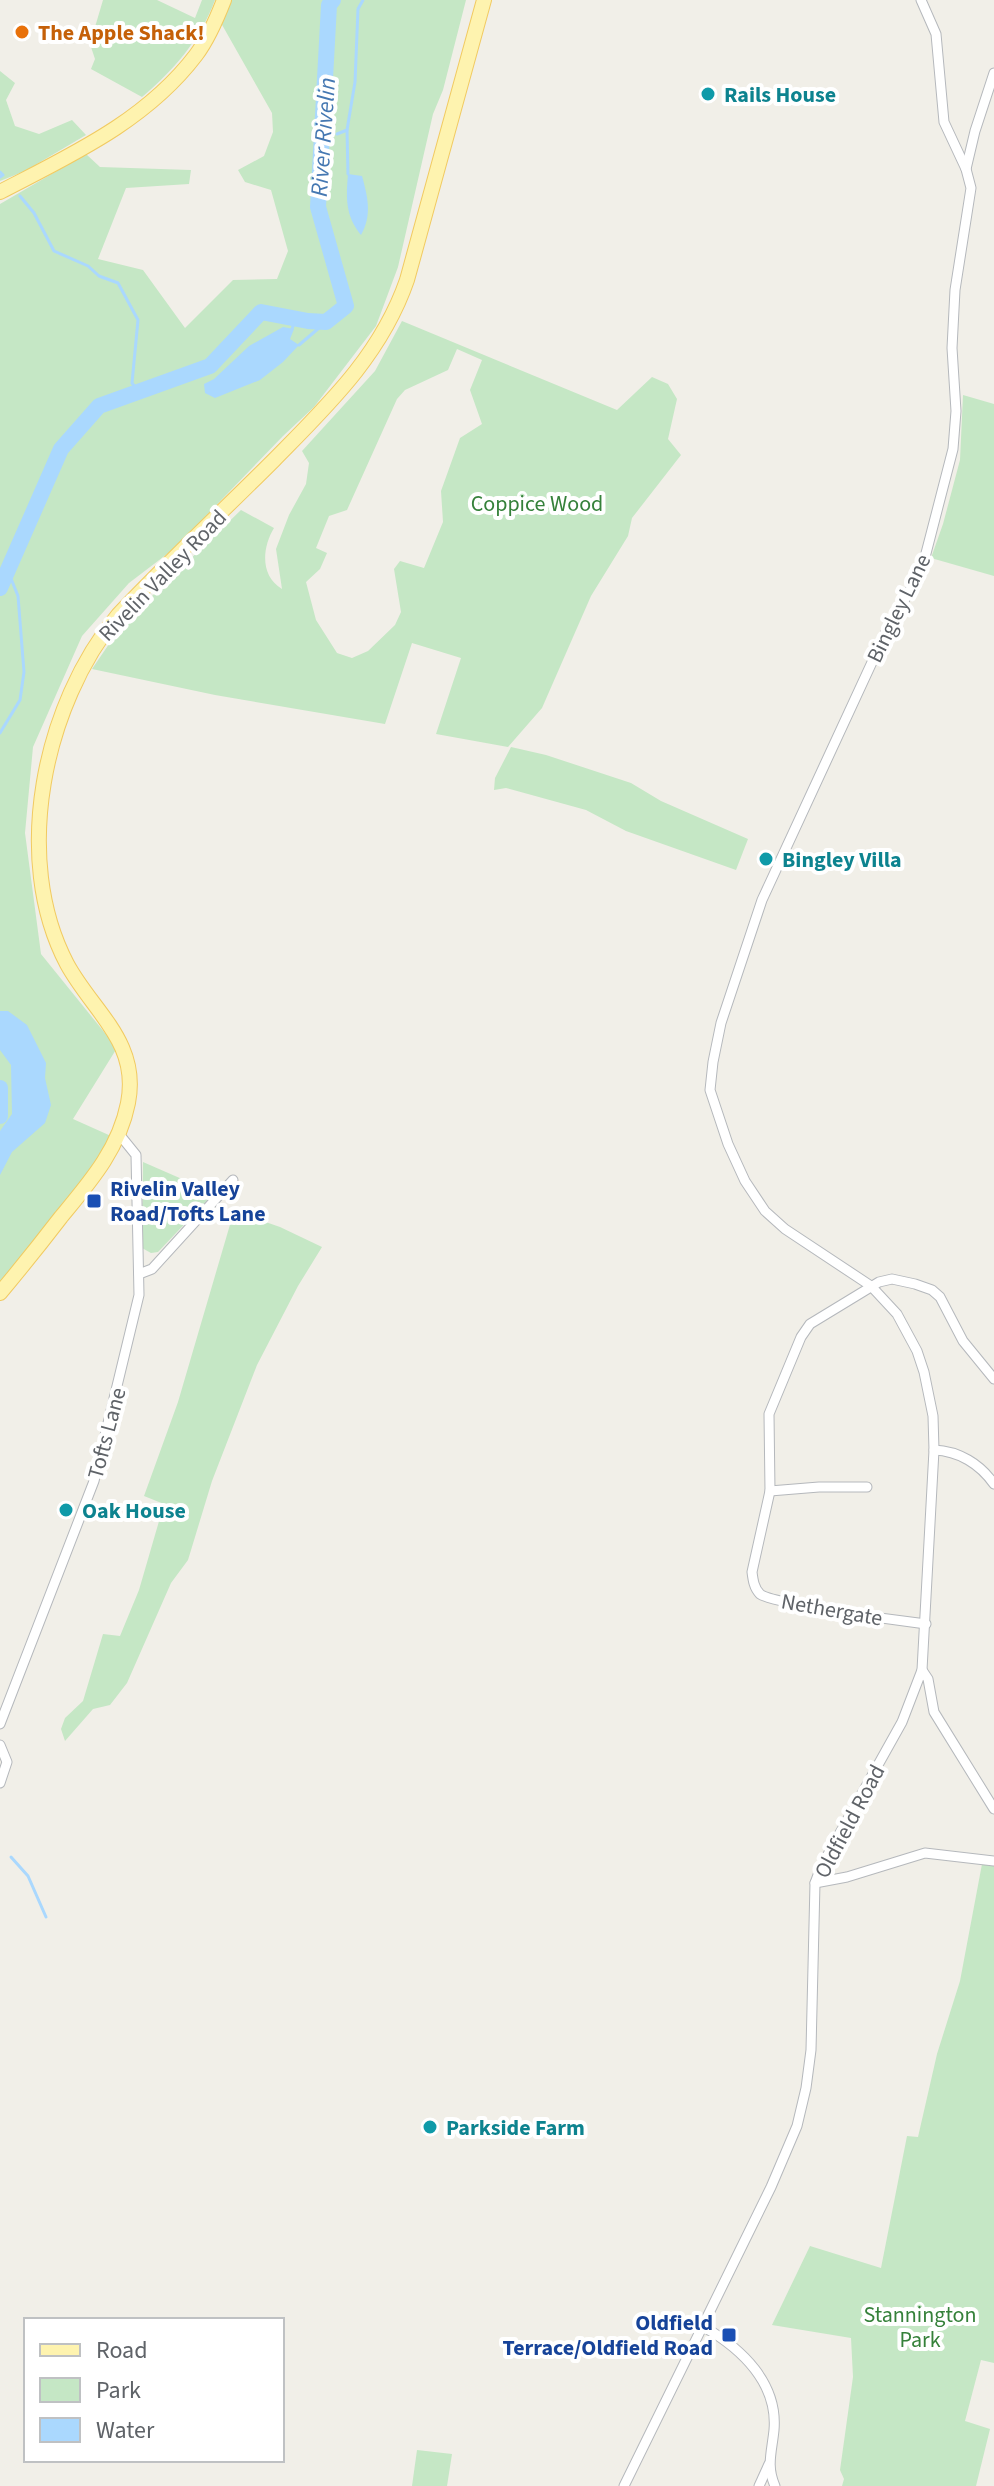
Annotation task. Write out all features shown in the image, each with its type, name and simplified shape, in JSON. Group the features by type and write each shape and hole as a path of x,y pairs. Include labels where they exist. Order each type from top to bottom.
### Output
{"main road":[{"path":"0,192 86,148 124,124 152,100 177,78 198,52 224,0"},
{"name":"Rivelin Valley Road","path":"0,1293 106,1160 119,1134 128,1103 128,1061 118,1038 69,967 57,942 44,900 39,869 39,830 56,728 79,674 110,625 332,403 381,337 407,280 484,0"}],"street":[{"path":"921,0 936,34 944,122 966,169"},
{"path":"966,169 994,73"},
{"name":"Bingley Lane","path":"871,1286 776,1222 755,1198 728,1144 710,1090 721,1023 762,900 886,632 924,561 934,526 954,437 953,316 971,188 966,169"},
{"name":"Tofts Lane","path":"0,1724 94,1481 136,1313 139,1274 136,1155 119,1134"},
{"path":"139,1274 152,1269 233,1180"},
{"path":"871,1286 892,1279 932,1290 946,1306 972,1355 994,1379"},
{"name":"Oldfield Road","path":"624,2486 771,2187 800,2113 811,2050 815,1883 902,1722 922,1670 934,1450 929,1395 917,1351 897,1314 871,1286"},
{"name":"Nethergate","path":"871,1286 816,1320 801,1337 769,1414 770,1491 752,1572 753,1583 758,1593 766,1598 926,1624"},
{"path":"934,1450 959,1454 994,1484"},
{"path":"845,1486 845,1497"},
{"path":"770,1491 867,1487"},
{"path":"922,1670 928,1679 934,1712 994,1809"},
{"path":"0,1745 7,1762 0,1783"},
{"path":"815,1883 847,1877 925,1853 994,1861"},
{"path":"704,2327 725,2339 740,2353 762,2377 770,2394 774,2430 769,2464 759,2486"},
{"path":"769,2464 775,2486"}],"green space":[{"path":"103,0 157,0 195,18 202,0 215,0 202,28 185,53 142,97 91,69 95,59 90,44"},
{"path":"231,0 466,0 443,90 433,114 398,267 376,326 314,407 175,548 129,583 82,636 33,747 25,833 41,954 117,1048 73,1119 111,1136 98,1162 0,1285 0,204 86,154 100,167 191,170 189,184 126,188 98,259 143,270 185,328 233,280 277,279 288,251 271,190 245,182 238,170 264,156 273,132 272,113 221,23"},
{"path":"0,71 15,83 6,100 15,126 39,134 72,120 86,135 25,171 0,181"},
{"name":"Coppice Wood","path":"402,321 617,410 652,377 668,384 677,399 668,439 681,455 632,518 628,536 591,596 542,708 508,747 436,734 461,658 412,643 385,724 215,695 92,669 122,625 241,510 274,528 267,544 265,561 270,577 282,589 276,549 289,515 306,484 309,463 302,451 375,371","holes":["457,349 482,360 470,390 482,424 460,438 441,491 443,522 424,568 400,561 394,569 401,612 395,625 368,651 352,658 337,653 316,620 306,582 320,569 327,553 316,548 329,516 347,510 397,399 405,390 448,370"]},
{"path":"963,395 994,404 994,576 931,558 960,460"},
{"path":"511,747 631,783 661,801 748,839 736,870 626,831 586,810 506,788 494,790 495,778"},
{"path":"143,1162 214,1193 158,1252 151,1253 142,1248"},
{"path":"234,1211 280,1227 322,1247 257,1365 212,1481 188,1560 171,1583 127,1683 110,1705 93,1709 65,1741 61,1729 65,1718 83,1701 103,1634 120,1636 139,1590 164,1504 144,1496 178,1402"},
{"name":"Stannington Park","path":"982,1864 994,1866 994,2363 981,2360 965,2421 990,2429 976,2486 842,2486 844,2479 840,2470 853,2377 851,2338 772,2325 810,2246 881,2268 907,2136 918,2137 937,2054 960,1981"},
{"path":"417,2450 452,2454 447,2486 412,2486"}],"water":[{"path":"348,174 362,176 366,192 368,213 361,235 349,213"},
{"path":"283,327 294,329 290,339 299,345 283,362 260,380 215,398 205,393 204,384 214,379 249,346"},
{"path":"0,1011 8,1011 27,1025 46,1063 45,1078 51,1105 45,1123 12,1152 0,1175 0,1131 12,1114 11,1065 0,1050"}],"waterway":[{"name":"River Rivelin","path":"0,588 61,449 99,406 210,366 261,312 326,322 346,306 318,207 329,5 333,0"},
{"path":"337,134 347,130 355,82 358,9 363,0"},
{"path":"347,130 348,174"},
{"path":"0,172 3,175 0,177"},
{"path":"20,196 34,213 54,251 118,283 138,320 132,383 138,391"},
{"path":"292,329 296,318"},
{"path":"299,345 326,322"},
{"path":"0,733 20,700 24,672 18,596 8,571"},
{"name":"River Rivelin","path":"0,1088 0,1116"},
{"path":"11,1857 28,1876 46,1917"}],"place":[{"name":"The Apple Shack!","path":"22,32"},
{"name":"Rails House","path":"708,94"},
{"name":"Bingley Villa","path":"766,859"},
{"name":"Rivelin Valley Road/Tofts Lane","path":"94,1201"},
{"name":"Oak House","path":"66,1510"},
{"name":"Parkside Farm","path":"430,2127"},
{"name":"Oldfield Terrace/Oldfield Road","path":"729,2335"}]}
